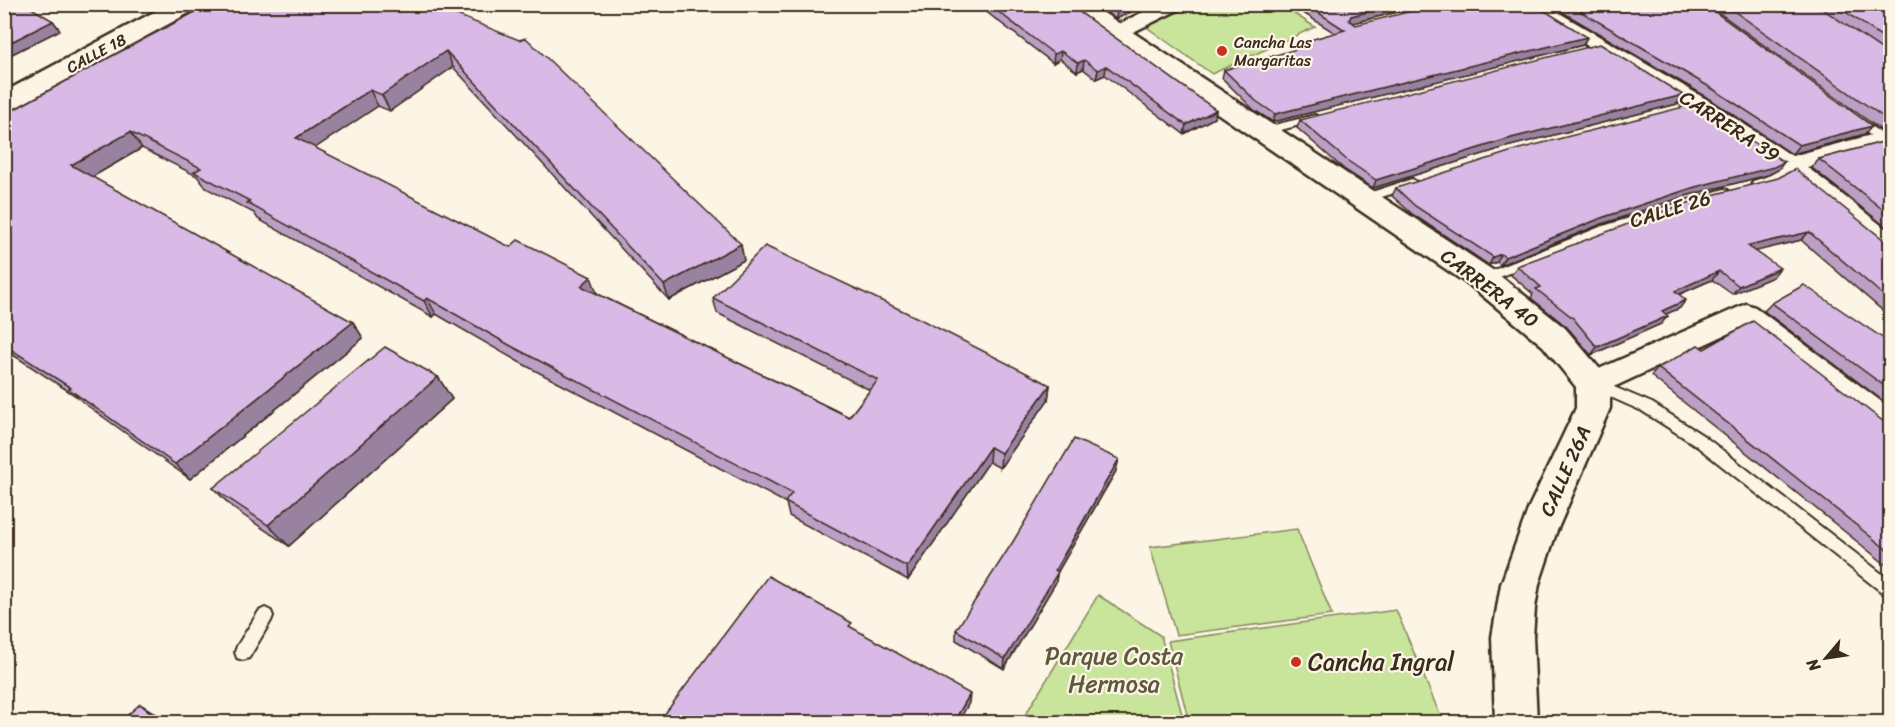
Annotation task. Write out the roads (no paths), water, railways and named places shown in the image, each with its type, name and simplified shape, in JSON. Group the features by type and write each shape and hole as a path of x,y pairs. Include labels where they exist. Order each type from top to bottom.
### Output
{"street":[{"name":"CALLE 18","path":"4,103 80,70 188,4"},
{"name":"CARRERA 40","path":"1073,4 1483,279 1554,337 1593,384"},
{"path":"1116,33 1175,4"},
{"name":"CARRERA 39","path":"1534,5 1692,106 1789,164 1890,244"},
{"name":"CALLE 26","path":"1789,164 1888,140"},
{"path":"1593,384 1746,314 1890,423"},
{"name":"CALLE 26A","path":"1516,723 1511,649 1515,609 1522,574 1593,408 1593,384"}],"lane":[{"path":"1578,51 1601,46"},
{"path":"1846,112 1888,140"},
{"path":"1262,131 1330,114"},
{"name":"CALLE 26","path":"1483,279 1604,230 1694,200 1773,180 1785,173 1789,164"},
{"path":"1363,199 1420,181"},
{"name":"CARRERA 40","path":"1593,384 1647,407 1699,440 1890,589"},
{"path":"243,652 266,616"}],"place":[{"name":"Cancha Las Margaritas","path":"1222,51"},
{"name":"Cancha Ingral","path":"1296,662"}],"park label":[{"name":"Parque Costa Hermosa","path":"1114,670"}]}
